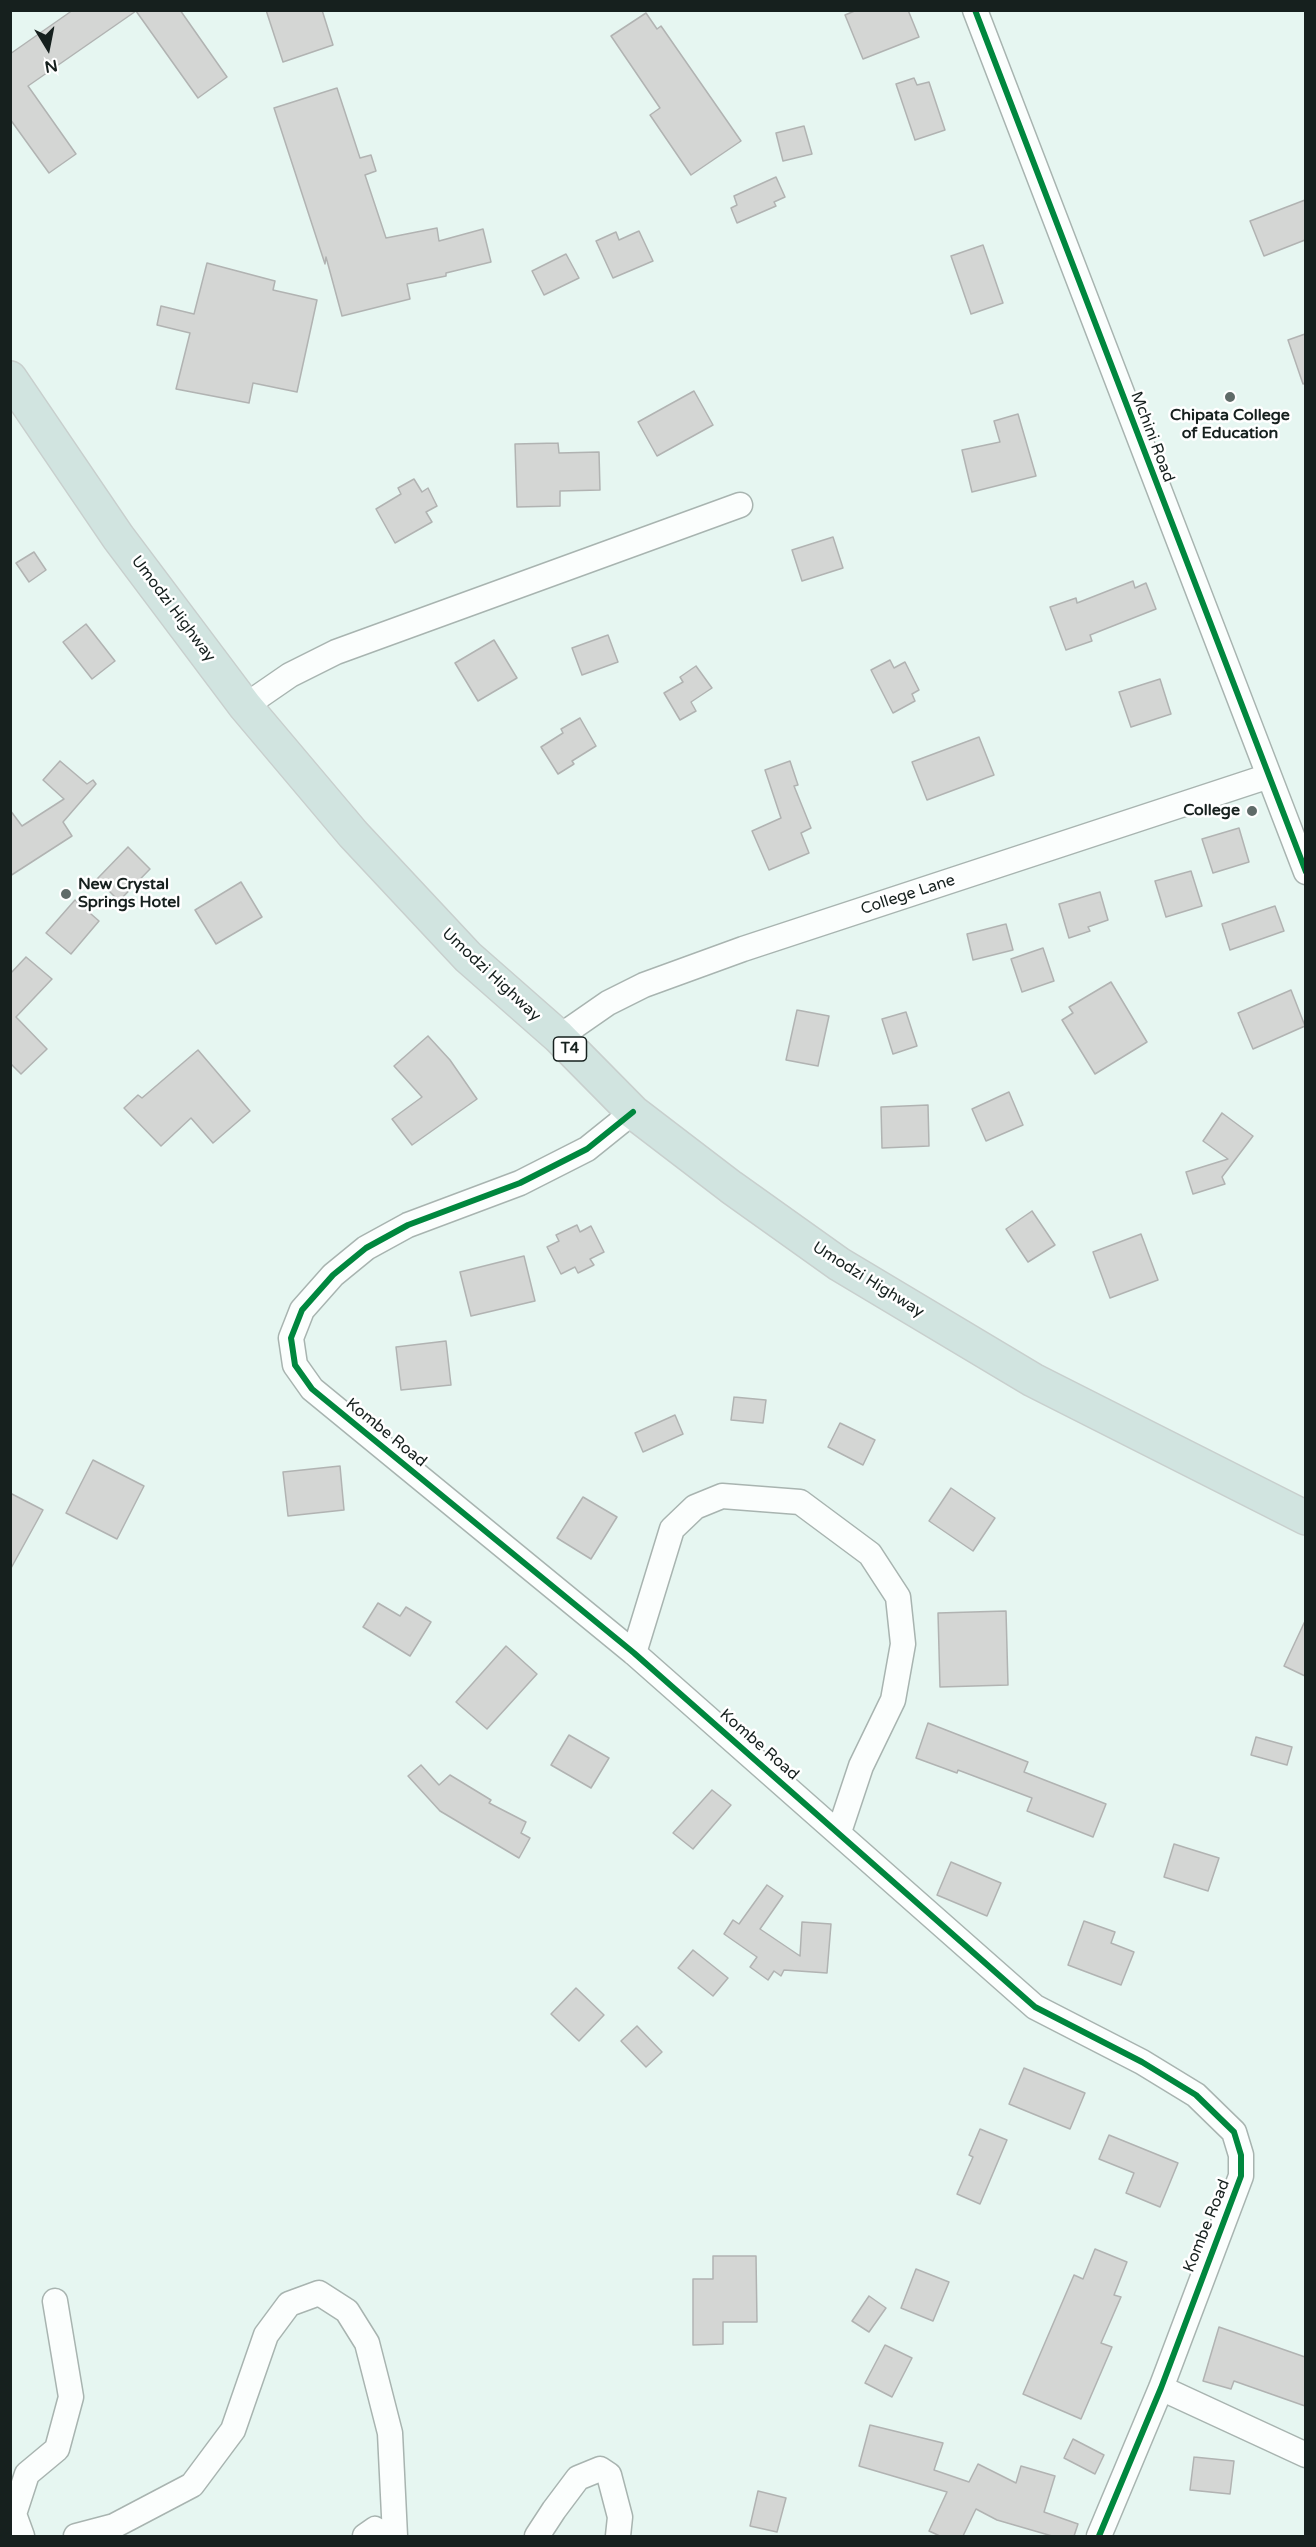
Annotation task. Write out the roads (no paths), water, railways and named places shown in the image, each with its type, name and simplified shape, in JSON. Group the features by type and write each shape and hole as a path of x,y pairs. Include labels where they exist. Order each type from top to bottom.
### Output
{"highway":[{"name":"Umodzi Highway","path":"10,378 118,537 245,706 352,834 468,957 559,1037 633,1112 731,1187 839,1264 1033,1380 1305,1518"}],"street":[{"name":"Mchini Road","path":"975,10 1269,777 1298,827 1305,872"},
{"path":"245,706 290,675 336,652 740,505"},
{"name":"College Lane","path":"559,1037 608,1003 644,985 743,949 1269,777"},
{"name":"Kombe Road","path":"633,1112 587,1149 520,1183 408,1225 366,1248 333,1275 302,1310 291,1338 295,1365 312,1389 634,1653 1035,2007 1142,2062 1196,2095 1234,2132 1241,2155 1241,2176 1161,2388 1099,2536"},
{"path":"634,1653 672,1530 694,1507 723,1496 800,1502 870,1554 898,1597 903,1644 893,1700 861,1766 839,1832"},
{"path":"76,2536 114,2526 192,2485 233,2430 266,2335 289,2304 319,2293 347,2311 367,2343 390,2433 395,2536"},
{"path":"22,2536 14,2514 27,2474 57,2449 71,2397 56,2301"},
{"path":"1161,2388 1305,2455"},
{"path":"537,2536 578,2478 600,2469 609,2475 620,2517 618,2536"},
{"path":"365,2536 375,2529 387,2536"}],"place":[{"name":"Chipata College of Education","path":"1230,397"},
{"name":"College","path":"1252,811"},
{"name":"New Crystal Springs Hotel","path":"66,894"}]}
